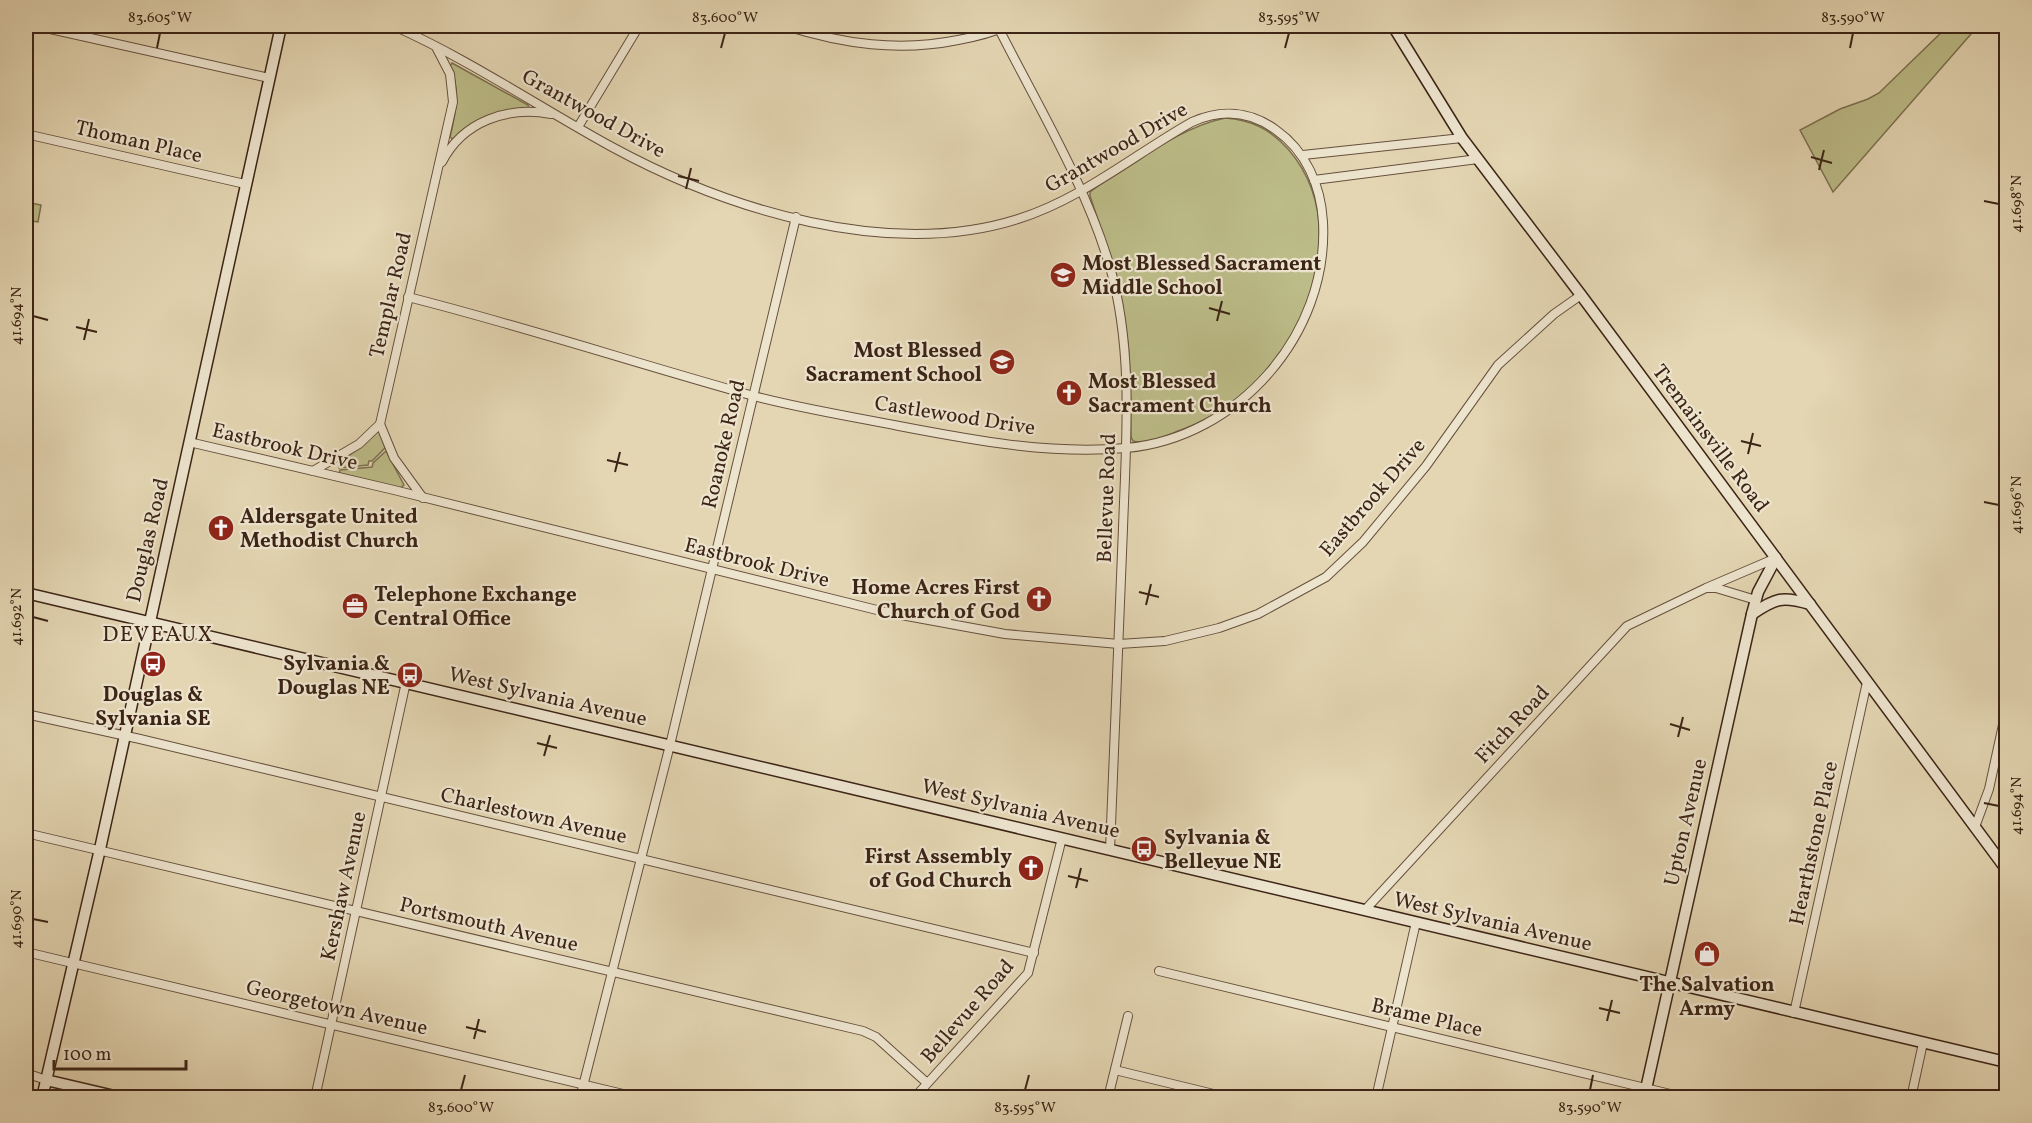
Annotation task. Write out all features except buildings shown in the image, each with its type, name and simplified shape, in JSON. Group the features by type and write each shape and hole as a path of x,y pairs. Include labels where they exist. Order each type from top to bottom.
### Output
{"street":[{"path":"38,26 269,78"},
{"name":"Douglas Road","path":"42,1098 100,849 281,26"},
{"name":"Grantwood Drive","path":"394,26 436,46 647,165 690,184 796,218 880,232 943,233 985,227 1018,219 1082,191 1155,143 1192,122 1207,115 1225,112 1247,115 1265,122 1281,133 1303,155 1308,167"},
{"path":"578,127 639,26"},
{"path":"786,26 852,43 892,47 945,43 1003,27"},
{"name":"Tremainsville Road","path":"1393,26 1462,138 2007,869"},
{"name":"Bellevue Road","path":"1003,27 1082,191 1101,237 1111,269 1126,362 1119,644 1110,850"},
{"name":"Templar Road","path":"380,424 437,175 453,94 448,67 436,46"},
{"name":"Templar Road","path":"437,175 454,144 475,126 489,119 520,111 559,116"},
{"name":"Thoman Place","path":"26,134 246,184"},
{"path":"1303,155 1462,138"},
{"path":"1314,180 1478,159"},
{"name":"Castlewood Drive","path":"408,297 491,318 753,396 917,429 1027,446 1070,450 1125,448 1160,442 1204,425 1261,383 1289,348 1313,296 1323,255 1322,208 1308,167"},
{"name":"Roanoke Road","path":"580,1098 670,745 796,218"},
{"name":"Eastbrook Drive","path":"189,442 885,612 1005,634 1119,644 1165,641 1219,628 1258,614 1326,577 1363,542 1426,466 1498,365 1554,314 1581,295"},
{"path":"313,471 359,444 380,424 394,458 423,498"},
{"name":"Fitch Road","path":"1365,910 1627,626 1776,558"},
{"name":"Upton Avenue","path":"1645,1093 1752,614 1758,592 1776,558"},
{"path":"1706,588 1716,588 1756,600"},
{"name":"West Sylvania Avenue","path":"26,593 2007,1062"},
{"path":"1752,614 1777,599 1793,599 1810,604"},
{"name":"Kershaw Avenue","path":"315,1098 406,682"},
{"name":"Hearthstone Place","path":"1794,1013 1867,682"},
{"path":"1975,827 1989,789 2007,711"},
{"name":"Charlestown Avenue","path":"26,714 641,858 1034,954"},
{"name":"Portsmouth Avenue","path":"26,833 868,1032 927,1083"},
{"name":"Bellevue Road","path":"914,1098 1028,973 1062,838"},
{"path":"1376,1098 1416,922"},
{"name":"Georgetown Avenue","path":"26,952 640,1098"},
{"name":"Brame Place","path":"1159,971 1392,1027 1645,1093 1687,1098"},
{"path":"1108,1098 1128,1016"},
{"path":"1911,1098 1923,1043"},
{"path":"1115,1070 1230,1098"},
{"path":"26,1073 123,1098"}],"green space":[{"path":"1948,26 1978,26 1833,192 1800,130 1840,109 1879,93"},
{"path":"452,63 528,105 529,108 493,114 453,139 450,137 456,110 456,93 450,66"},
{"path":"1225,118 1252,123 1267,131 1288,149 1303,170 1313,193 1320,242 1311,291 1302,315 1281,355 1268,372 1246,393 1195,425 1151,441 1133,441 1131,437 1130,367 1122,306 1090,192 1173,138 1198,126"},
{"path":"26,202 41,205 38,222 26,220"},
{"path":"378,430 385,448 372,461 369,461 368,465 339,468 339,462 360,448"},
{"path":"386,451 404,485 400,488 339,473 340,470 372,467 373,463"}],"place":[{"name":"Most Blessed Sacrament Middle School","path":"1063,275"},
{"name":"Most Blessed Sacrament School","path":"1002,362"},
{"name":"Most Blessed Sacrament Church","path":"1069,393"},
{"name":"Aldersgate United Methodist Church","path":"221,528"},
{"name":"Home Acres First Church of God","path":"1039,599"},
{"name":"Telephone Exchange Central Office","path":"355,606"},
{"name":"Douglas & Sylvania SE","path":"153,664"},
{"name":"Sylvania & Douglas NE","path":"410,675"},
{"name":"Sylvania & Bellevue NE","path":"1144,849"},
{"name":"First Assembly of God Church","path":"1031,868"},
{"name":"The Salvation Army","path":"1707,954"}],"district":[{"name":"DEVEAUX","path":"158,633"}]}
